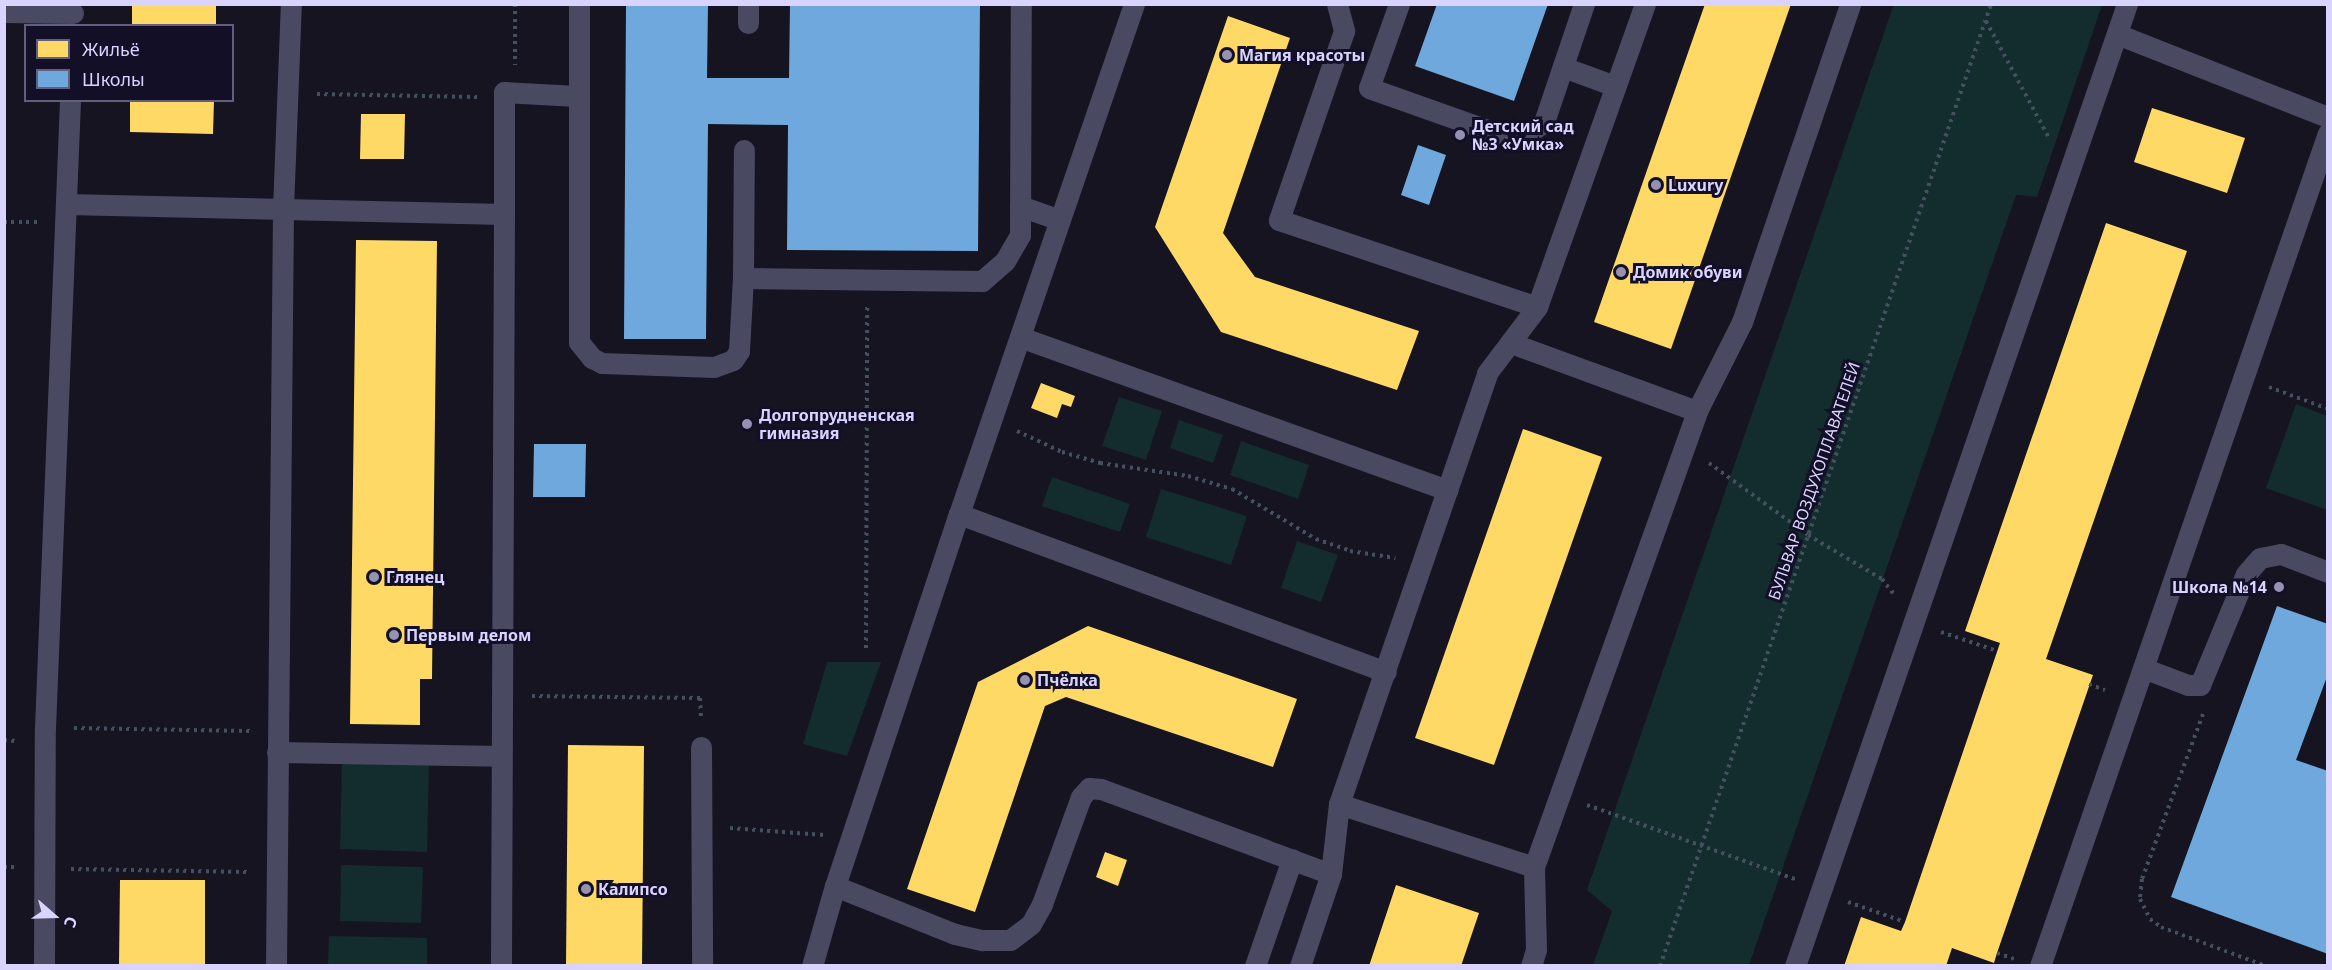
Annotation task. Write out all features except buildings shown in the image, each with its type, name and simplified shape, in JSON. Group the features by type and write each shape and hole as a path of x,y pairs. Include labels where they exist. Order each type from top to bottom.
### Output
{"lane":[{"path":"276,966 283,209 291,4"},
{"path":"579,4 578,333 584,350 602,363 724,365 734,360 742,341 744,150"},
{"path":"743,278 982,281 1005,261 1016,242 1020,206 1021,4"},
{"path":"812,966 835,886 959,514 1134,4"},
{"path":"1337,4 1344,31 1279,220 1537,307"},
{"path":"1399,4 1369,88 1510,138 1522,138 1544,122 1584,4"},
{"path":"1300,966 1331,874 1339,804 1487,374 1537,307 1645,4"},
{"path":"1531,966 1536,950 1534,867 1697,411 1743,322 1850,4"},
{"path":"1795,966 2127,4"},
{"path":"4,12 73,14"},
{"path":"2117,34 2328,117"},
{"path":"1563,67 1615,87"},
{"path":"501,966 499,756 504,92 577,96"},
{"path":"44,966 45,728 70,102"},
{"path":"2040,966 2328,133"},
{"path":"66,204 504,214"},
{"path":"1020,206 1060,220"},
{"path":"1020,337 1447,490"},
{"path":"1511,343 1697,411"},
{"path":"959,514 1386,672"},
{"path":"2143,668 2188,685 2200,685 2246,574 2260,558 2281,554 2328,572"},
{"path":"277,741 499,756"},
{"path":"701,747 702,966"},
{"path":"835,886 955,934 982,940 1010,940 1031,924 1042,904 1081,797 1089,788 1101,789 1331,874"},
{"path":"1339,804 1534,867"},
{"path":"1255,966 1292,859"}],"path":[{"name":"БУЛЬВАР ВОЗДУХОПЛАВАТЕЛЕЙ","path":"1660,966 1991,4"},
{"path":"1986,21 2068,173"},
{"path":"288,94 485,98 504,92"},
{"path":"866,648 867,279"},
{"path":"2243,378 2328,408"},
{"path":"992,417 1062,452 1100,463 1188,476 1232,489 1316,539 1350,551 1423,561"},
{"path":"1685,444 1808,535 1882,579 1914,622 1997,651"},
{"path":"501,695 700,698 701,747"},
{"path":"2208,702 2142,879 2140,899 2150,920 2161,927 2266,966"},
{"path":"4,740 20,741 45,728 277,741"},
{"path":"1558,795 1781,871 1820,892 1905,922"},
{"path":"701,826 852,837"},
{"path":"4,867 276,873"}],"green space":[{"path":"1894,4 2102,5 2037,197 2016,195 1749,965 1593,965 1612,911 1587,890"},
{"path":"1119,397 1162,411 1146,460 1102,446"},
{"path":"2296,404 2327,416 2327,510 2266,488"},
{"path":"1179,420 1223,435 1213,463 1170,448"},
{"path":"1241,441 1309,465 1298,499 1230,475"},
{"path":"1052,477 1130,504 1120,532 1042,506"},
{"path":"1161,489 1247,516 1231,565 1146,537"},
{"path":"1297,541 1338,555 1321,602 1281,588"},
{"path":"827,662 881,662 847,756 803,744"},
{"path":"342,762 429,764 427,852 340,849"},
{"path":"341,865 423,867 421,923 340,921"},
{"path":"329,936 427,938 427,965 328,965"}],"place":[{"name":"Магия красоты","path":"1227,55"},
{"name":"Детский сад №3 «Умка»","path":"1460,135"},
{"name":"Luxury","path":"1656,185"},
{"name":"Домик обуви","path":"1621,272"},
{"name":"Долгопрудненская гимназия","path":"747,424"},
{"name":"Глянец","path":"374,577"},
{"name":"Школа №14","path":"2279,587"},
{"name":"Первым делом","path":"394,635"},
{"name":"Пчёлка","path":"1025,680"},
{"name":"Калипсо","path":"586,889"}]}
